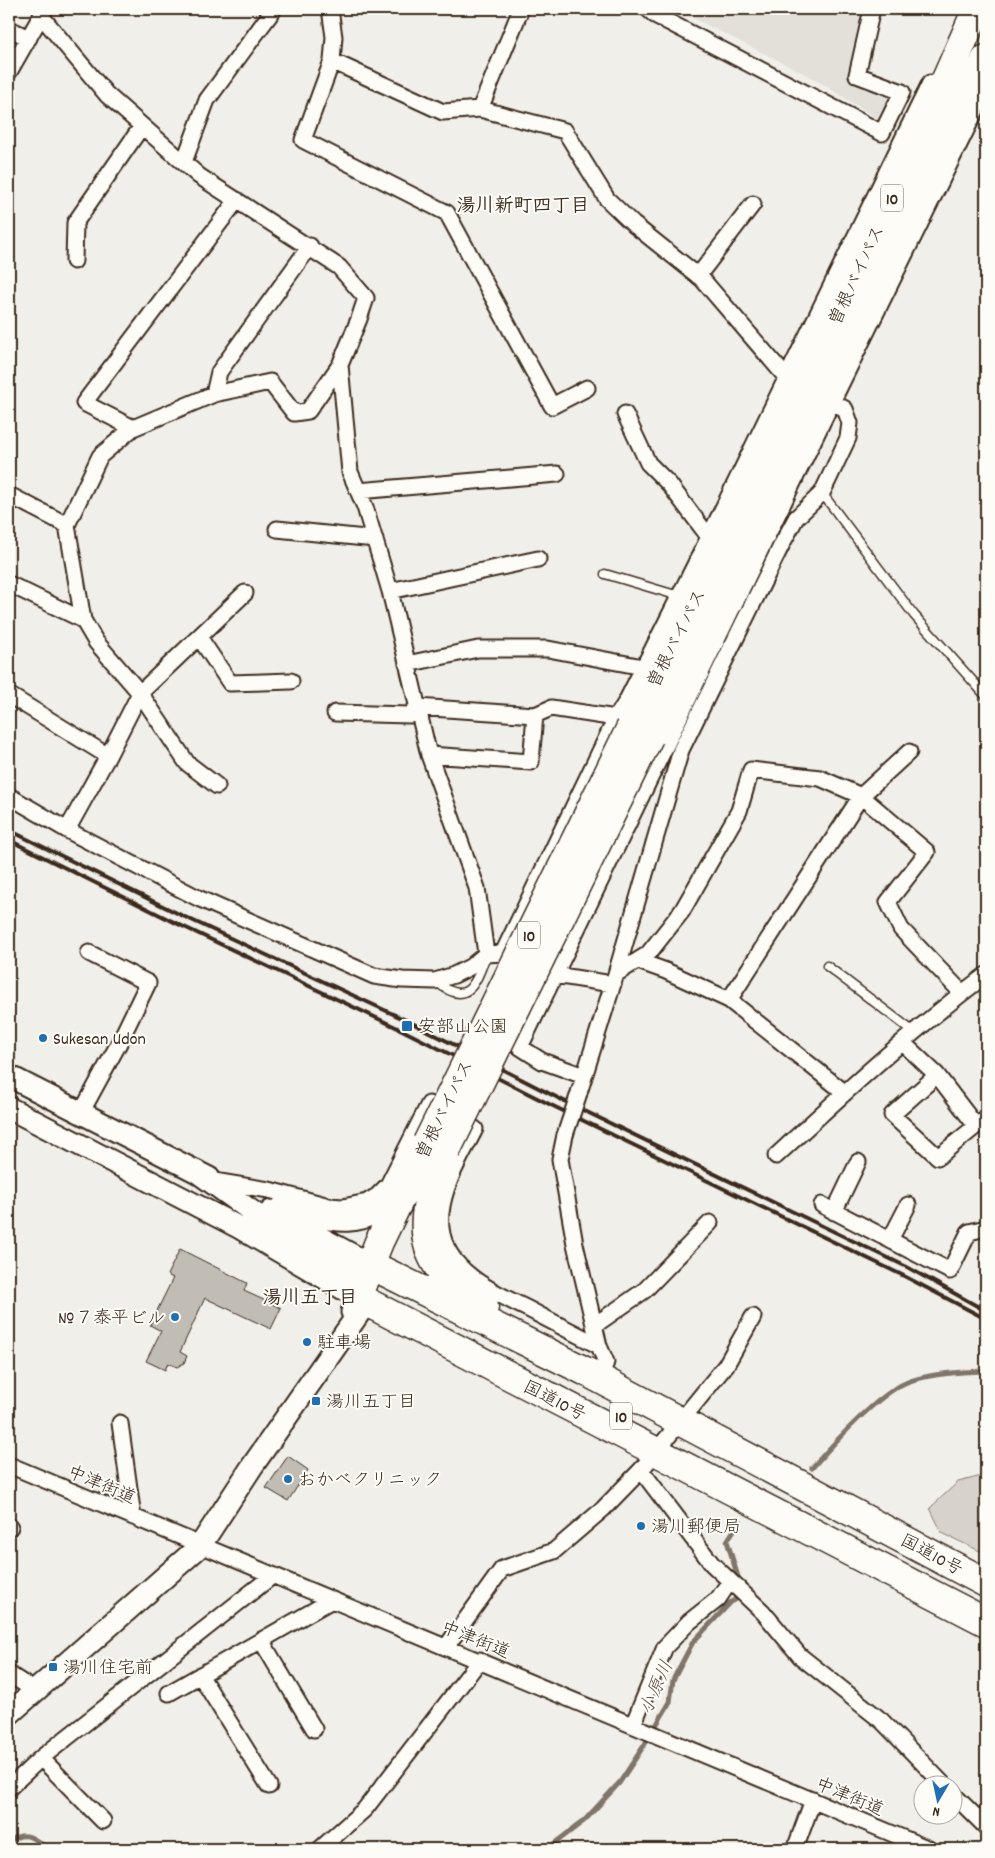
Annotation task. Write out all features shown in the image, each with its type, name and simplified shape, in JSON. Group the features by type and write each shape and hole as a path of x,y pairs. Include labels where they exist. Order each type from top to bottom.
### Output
{"highway":[{"name":"曽根バイパス","path":"810,390 972,21"},
{"name":"曽根バイパス","path":"369,1284 417,1203 431,1157 632,727 986,59"},
{"path":"431,1157 425,1213 426,1234 430,1252 438,1267 450,1282 469,1298 593,1375"},
{"name":"10","path":"369,1284 593,1375"},
{"name":"国道10号","path":"369,1284 395,1296 661,1446 986,1622"},
{"name":"国道10号","path":"593,1375 661,1446 986,1583"}],"street":[{"path":"184,162 207,100 274,9"},
{"path":"330,9 334,37 332,61 303,140 447,213 552,406 587,388"},
{"path":"480,109 521,9"},
{"path":"648,9 655,15 882,133 902,92 857,75 872,9"},
{"path":"9,72 43,13 107,95 142,126 199,176 310,246 339,267 366,298 340,365 308,411 294,413 270,382 214,394 133,428 100,456 67,525 83,620 96,642 140,693 187,763 217,786"},
{"path":"9,29 29,38"},
{"path":"332,61 442,112 480,109 565,131 607,200 633,224 698,276 810,390 845,409 850,423 848,438 822,493 796,518 787,534 681,750 614,979 565,1134 560,1159 575,1244 599,1346 606,1362 593,1375"},
{"path":"503,953 632,727 643,667 709,537 810,390 986,89"},
{"path":"74,261 75,223 142,126"},
{"path":"133,428 84,403 237,200"},
{"path":"698,276 753,204"},
{"path":"214,394 218,372 310,246"},
{"path":"340,365 350,472 365,507 390,591 428,755 477,888 486,954"},
{"path":"584,1076 542,1061 520,1047 555,975 810,390"},
{"path":"625,414 648,463 669,484 709,537"},
{"path":"358,491 557,474"},
{"path":"9,495 67,525"},
{"path":"278,529 375,539"},
{"path":"390,591 538,559"},
{"path":"9,584 83,620"},
{"path":"67,830 140,693 245,593"},
{"path":"199,637 230,682 291,681"},
{"path":"407,664 478,649 548,649 643,667"},
{"path":"9,695 108,756"},
{"path":"417,707 535,715 551,708 632,727"},
{"path":"335,713 410,715 417,707"},
{"path":"428,755 531,762 535,715"},
{"path":"729,1000 861,796 909,752"},
{"path":"9,796 67,830 198,898 374,976 402,980 435,981 470,967 486,954 503,953 555,975 614,979 648,954 682,911 739,811 751,770 820,778 861,796 927,852 888,902 900,929 962,993"},
{"path":"81,1113 118,1045 148,983 89,953"},
{"path":"638,961 666,971 729,1000 844,1092"},
{"path":"776,1156 844,1092 986,975"},
{"path":"903,1043 937,1075 981,1122 938,1157 892,1115 937,1075"},
{"path":"9,1076 241,1196 369,1284"},
{"path":"205,1176 329,1206 343,1207 366,1202 377,1196 388,1185 430,1104 475,1129 448,1184 441,1212 442,1236 455,1262 465,1273 490,1290 599,1346"},
{"path":"9,1108 240,1228 369,1284"},
{"path":"241,1196 329,1220 356,1220 368,1216 388,1202 431,1157"},
{"path":"858,1162 828,1208 950,1271 969,1232 986,1228"},
{"path":"205,1176 286,1236 352,1277 369,1284"},
{"path":"890,1240 908,1205"},
{"path":"595,1325 645,1290 710,1223"},
{"path":"9,1714 200,1546 345,1331 369,1284"},
{"path":"446,1647 502,1569 554,1551 603,1509 661,1446 726,1365 753,1317"},
{"path":"120,1423 133,1517"},
{"path":"661,1446 712,1564 763,1612 800,1656 882,1721 935,1776"},
{"name":"中津街道","path":"9,1465 929,1849"},
{"path":"9,1788 41,1758 272,1576"},
{"path":"638,1726 665,1647 689,1622 718,1599 730,1581"},
{"path":"169,1693 332,1600"},
{"path":"261,1640 314,1730"},
{"path":"320,1849 364,1809 480,1660"},
{"path":"9,1674 35,1691"},
{"path":"200,1675 269,1786"},
{"path":"41,1758 103,1821"},
{"path":"796,1849 813,1800"},
{"path":"962,1803 986,1827"}],"lane":[{"path":"822,493 914,615 986,696"},
{"path":"605,574 679,596"},
{"path":"435,981 455,993 466,992 481,970 486,954"},
{"path":"827,966 915,1032"}],"shaded area":[{"path":"675,9 862,9 850,76 895,95 881,121 813,78"},
{"path":"986,1475 986,1554 942,1533 930,1508 958,1482"}],"building":[{"name":"№７泰平ビル","path":"180,1249 247,1283 244,1291 281,1308 271,1329 205,1298 180,1352 187,1356 184,1363 177,1367 168,1363 165,1370 146,1361 161,1331 150,1325 173,1278 167,1275"},
{"name":"おかべクリニック","path":"288,1456 308,1470 288,1501 266,1488"}],"waterway":[{"name":"小原川","path":"812,1468 858,1419 885,1395 898,1387 910,1381 928,1376 986,1371"},
{"name":"小原川","path":"737,1583 738,1577 727,1541 740,1521"},
{"name":"小原川","path":"547,1849 585,1820 620,1782 670,1702 673,1680 693,1642 735,1600 736,1592"},
{"name":"小原川","path":"9,1841 21,1836 30,1837 48,1849"}],"railway":[{"path":"9,830 185,917 408,1021 560,1099 907,1267 986,1311"},
{"path":"9,840 180,925 402,1030 553,1106 904,1276 986,1319"}],"place":[{"name":"安部山公園","path":"407,1026"},
{"name":"Sukesan Udon","path":"43,1038"},
{"name":"№７泰平ビル","path":"175,1317"},
{"name":"駐車場","path":"307,1342"},
{"name":"湯川五丁目","path":"316,1401"},
{"name":"おかべクリニック","path":"288,1479"},
{"name":"湯川郵便局","path":"641,1526"},
{"name":"湯川住宅前","path":"53,1667"}],"district":[{"name":"湯川新町四丁目","path":"523,204"},
{"name":"湯川五丁目","path":"310,1296"}]}
